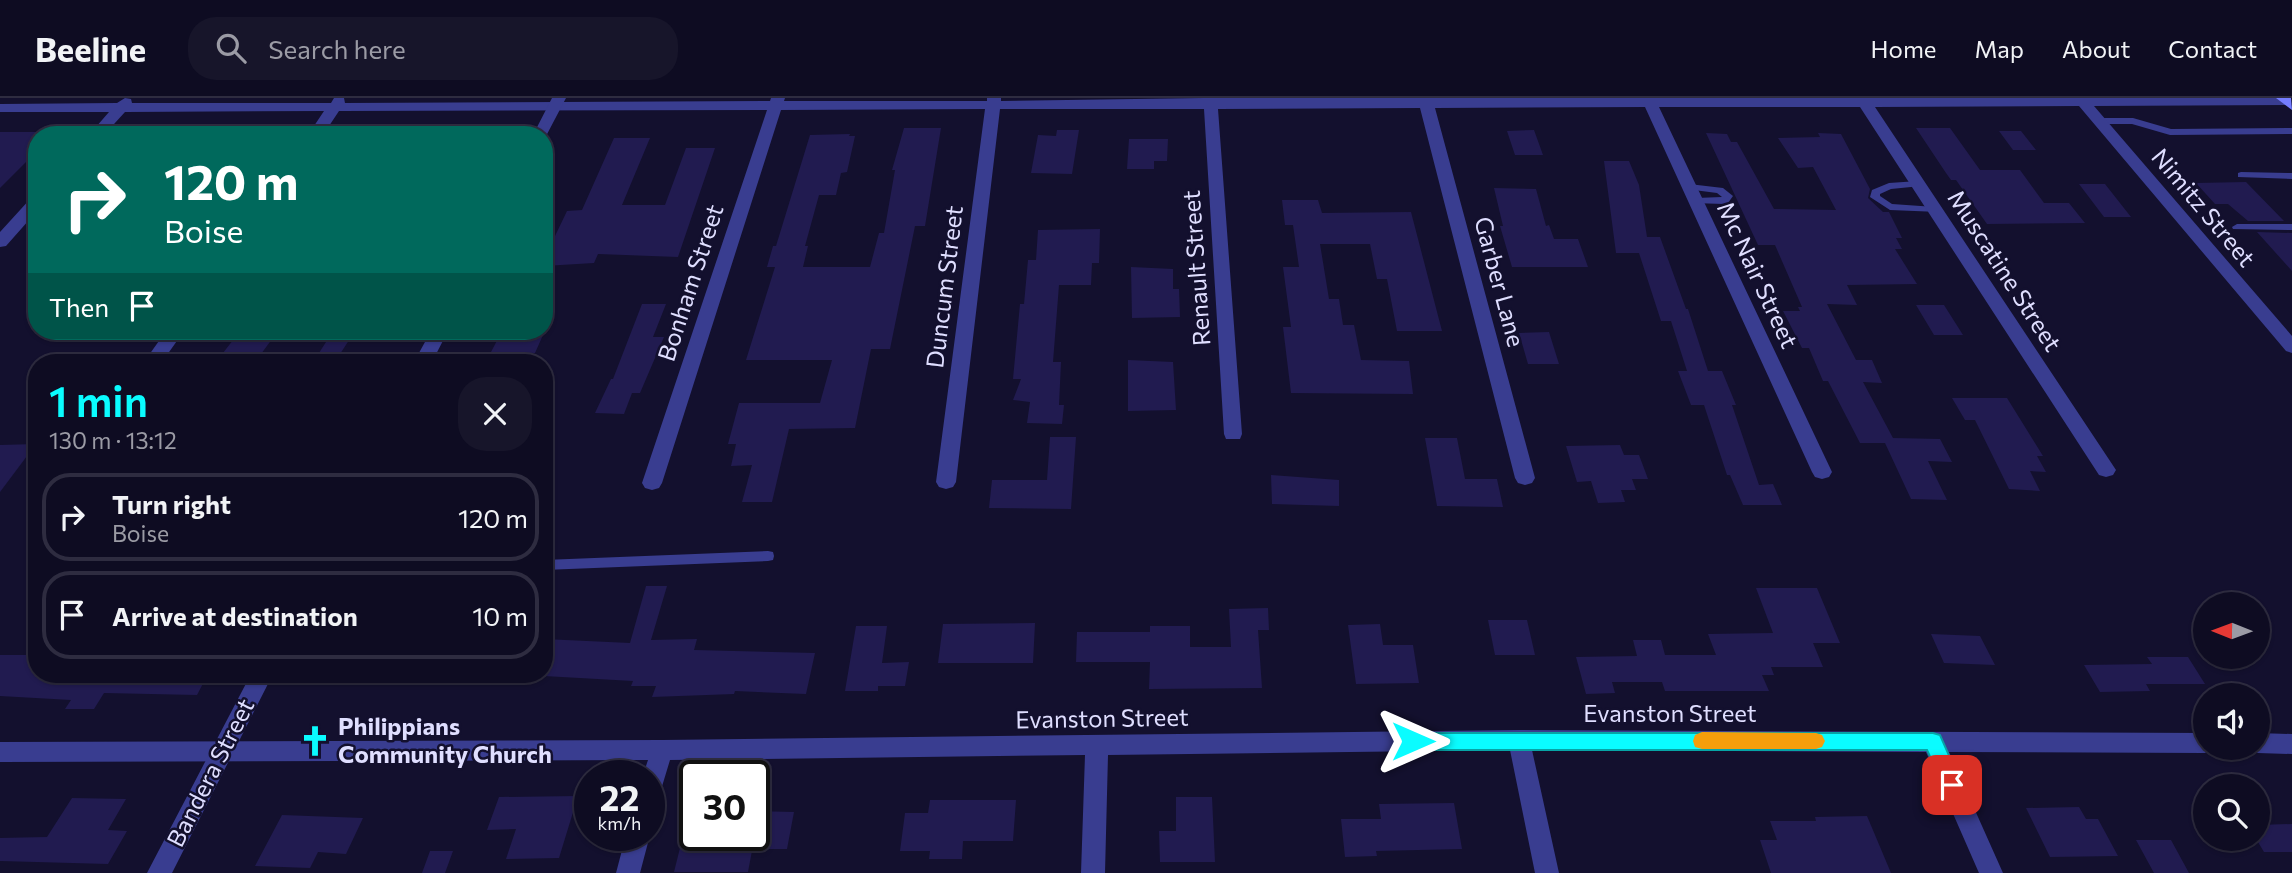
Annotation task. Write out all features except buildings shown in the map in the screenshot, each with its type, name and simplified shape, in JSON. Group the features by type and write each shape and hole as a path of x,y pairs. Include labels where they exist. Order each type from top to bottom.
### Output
{"street":[{"path":"0,108 125,103 1649,100 2287,102"},
{"name":"Mc Nair Street","path":"1649,100 1822,472"},
{"name":"Muscatine Street","path":"1863,100 2106,470"},
{"name":"Nimitz Street","path":"2081,100 2292,347"},
{"name":"Renault Street","path":"1210,101 1233,434"},
{"name":"Garber Lane","path":"1426,101 1525,478"},
{"path":"545,126 557,102"},
{"name":"Bonham Street","path":"652,483 777,102"},
{"name":"Duncum Street","path":"946,482 993,102"},
{"path":"104,126 125,103"},
{"path":"321,126 338,103"},
{"path":"0,242 28,211"},
{"name":"Bandera Street","path":"159,873 257,683"},
{"path":"1519,740 1547,873"},
{"name":"Evanston Street","path":"0,752 662,750 1519,740 2193,743"},
{"path":"1933,741 1991,873"},
{"path":"2270,743 2292,744"},
{"path":"1094,873 1097,745"},
{"path":"659,760 662,750"},
{"path":"628,873 634,851"}],"lane":[{"path":"2100,121 2133,121 2169,132 2292,131"},
{"path":"2241,174 2292,176"},
{"path":"1918,184 1881,188 1875,192 1875,197 1890,207 1935,210"},
{"path":"2237,227 2292,227"},
{"path":"553,566 768,556"}],"slow traffic":[{"path":"1702,741 1816,741"}],"place":[{"name":"Philippians Community Church","path":"315,741"}],"route":[{"path":"1413,741 1933,741 1952,785"}]}
